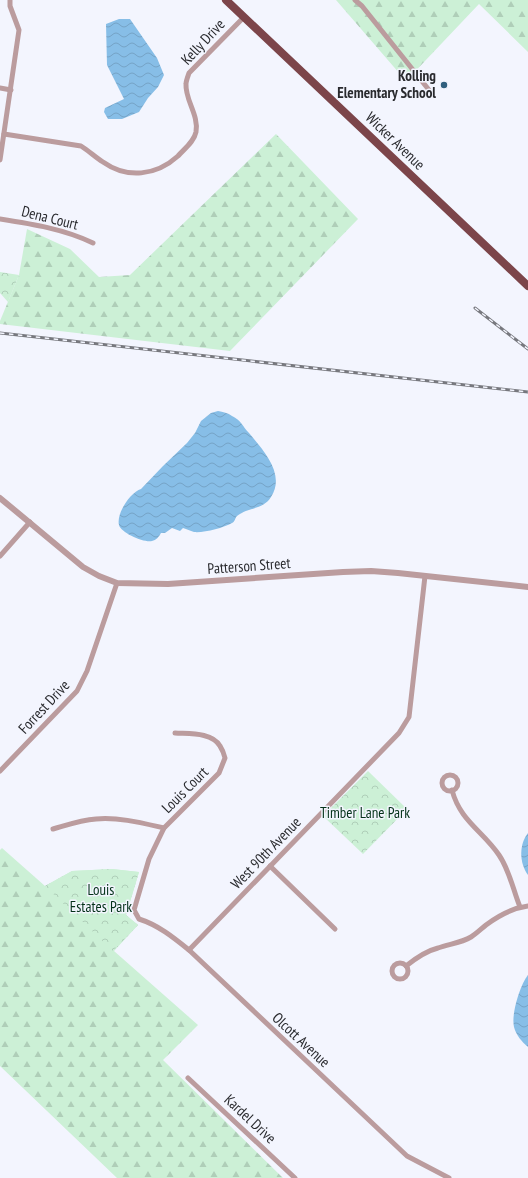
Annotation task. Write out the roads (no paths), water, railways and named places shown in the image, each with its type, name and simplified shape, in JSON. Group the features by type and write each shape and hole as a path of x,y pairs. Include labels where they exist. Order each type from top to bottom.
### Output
{"highway":[{"name":"Wicker Avenue","path":"226,0 528,286"}],"street":[{"path":"0,160 19,30 10,6 10,0"},
{"path":"355,0 362,6 429,90"},
{"name":"Kelly Drive","path":"4,134 81,146 90,151 103,162 122,172 150,172 170,163 192,141 196,132 196,123 186,84 189,73 244,17"},
{"path":"0,88 10,90"},
{"name":"Dena Court","path":"0,219 42,226 83,238 93,243"},
{"name":"Patterson Street","path":"0,498 83,567 99,576 117,583 168,584 364,571 528,587"},
{"path":"0,556 30,522"},
{"name":"West 90th Avenue","path":"189,950 399,733 409,716 425,576"},
{"name":"Forrest Drive","path":"0,771 77,691 87,671 117,583"},
{"name":"Louis Court","path":"164,828 219,773 225,758 220,745 212,738 195,734 175,734"},
{"path":"452,790 457,804 466,820 499,855 512,881 520,907"},
{"path":"53,829 71,823 96,819 133,821 164,828"},
{"name":"Olcott Avenue","path":"164,828 149,859 134,910 139,919 149,922 169,934 189,950 407,1156 449,1178"},
{"path":"270,866 335,929"},
{"path":"406,966 416,958 431,950 471,937 494,919 520,907 528,906"},
{"name":"Kardel Drive","path":"188,1078 295,1178"}],"water":[{"path":"119,19 130,19 157,58 164,75 158,87 148,98 139,112 122,119 108,119 104,112 105,108 124,99 107,65 106,24"},
{"path":"218,411 229,414 238,420 271,463 276,480 275,488 268,501 260,506 241,513 233,522 224,527 213,530 194,532 183,528 180,531 172,528 165,533 161,533 155,540 152,541 133,537 124,531 119,525 119,520 125,504 133,494 141,489 187,443 195,433 201,421 211,413"},
{"path":"528,833 528,875 523,865 521,854 525,837"},
{"path":"528,975 528,1047 518,1036 513,1021 517,1000"}],"railway":[{"path":"475,308 528,349"},
{"path":"0,333 528,392"}],"place":[{"name":"Kolling Elementary School","path":"444,85"}],"park label":[{"name":"Timber Lane Park","path":"365,813"},
{"name":"Louis Estates Park","path":"101,898"}]}
